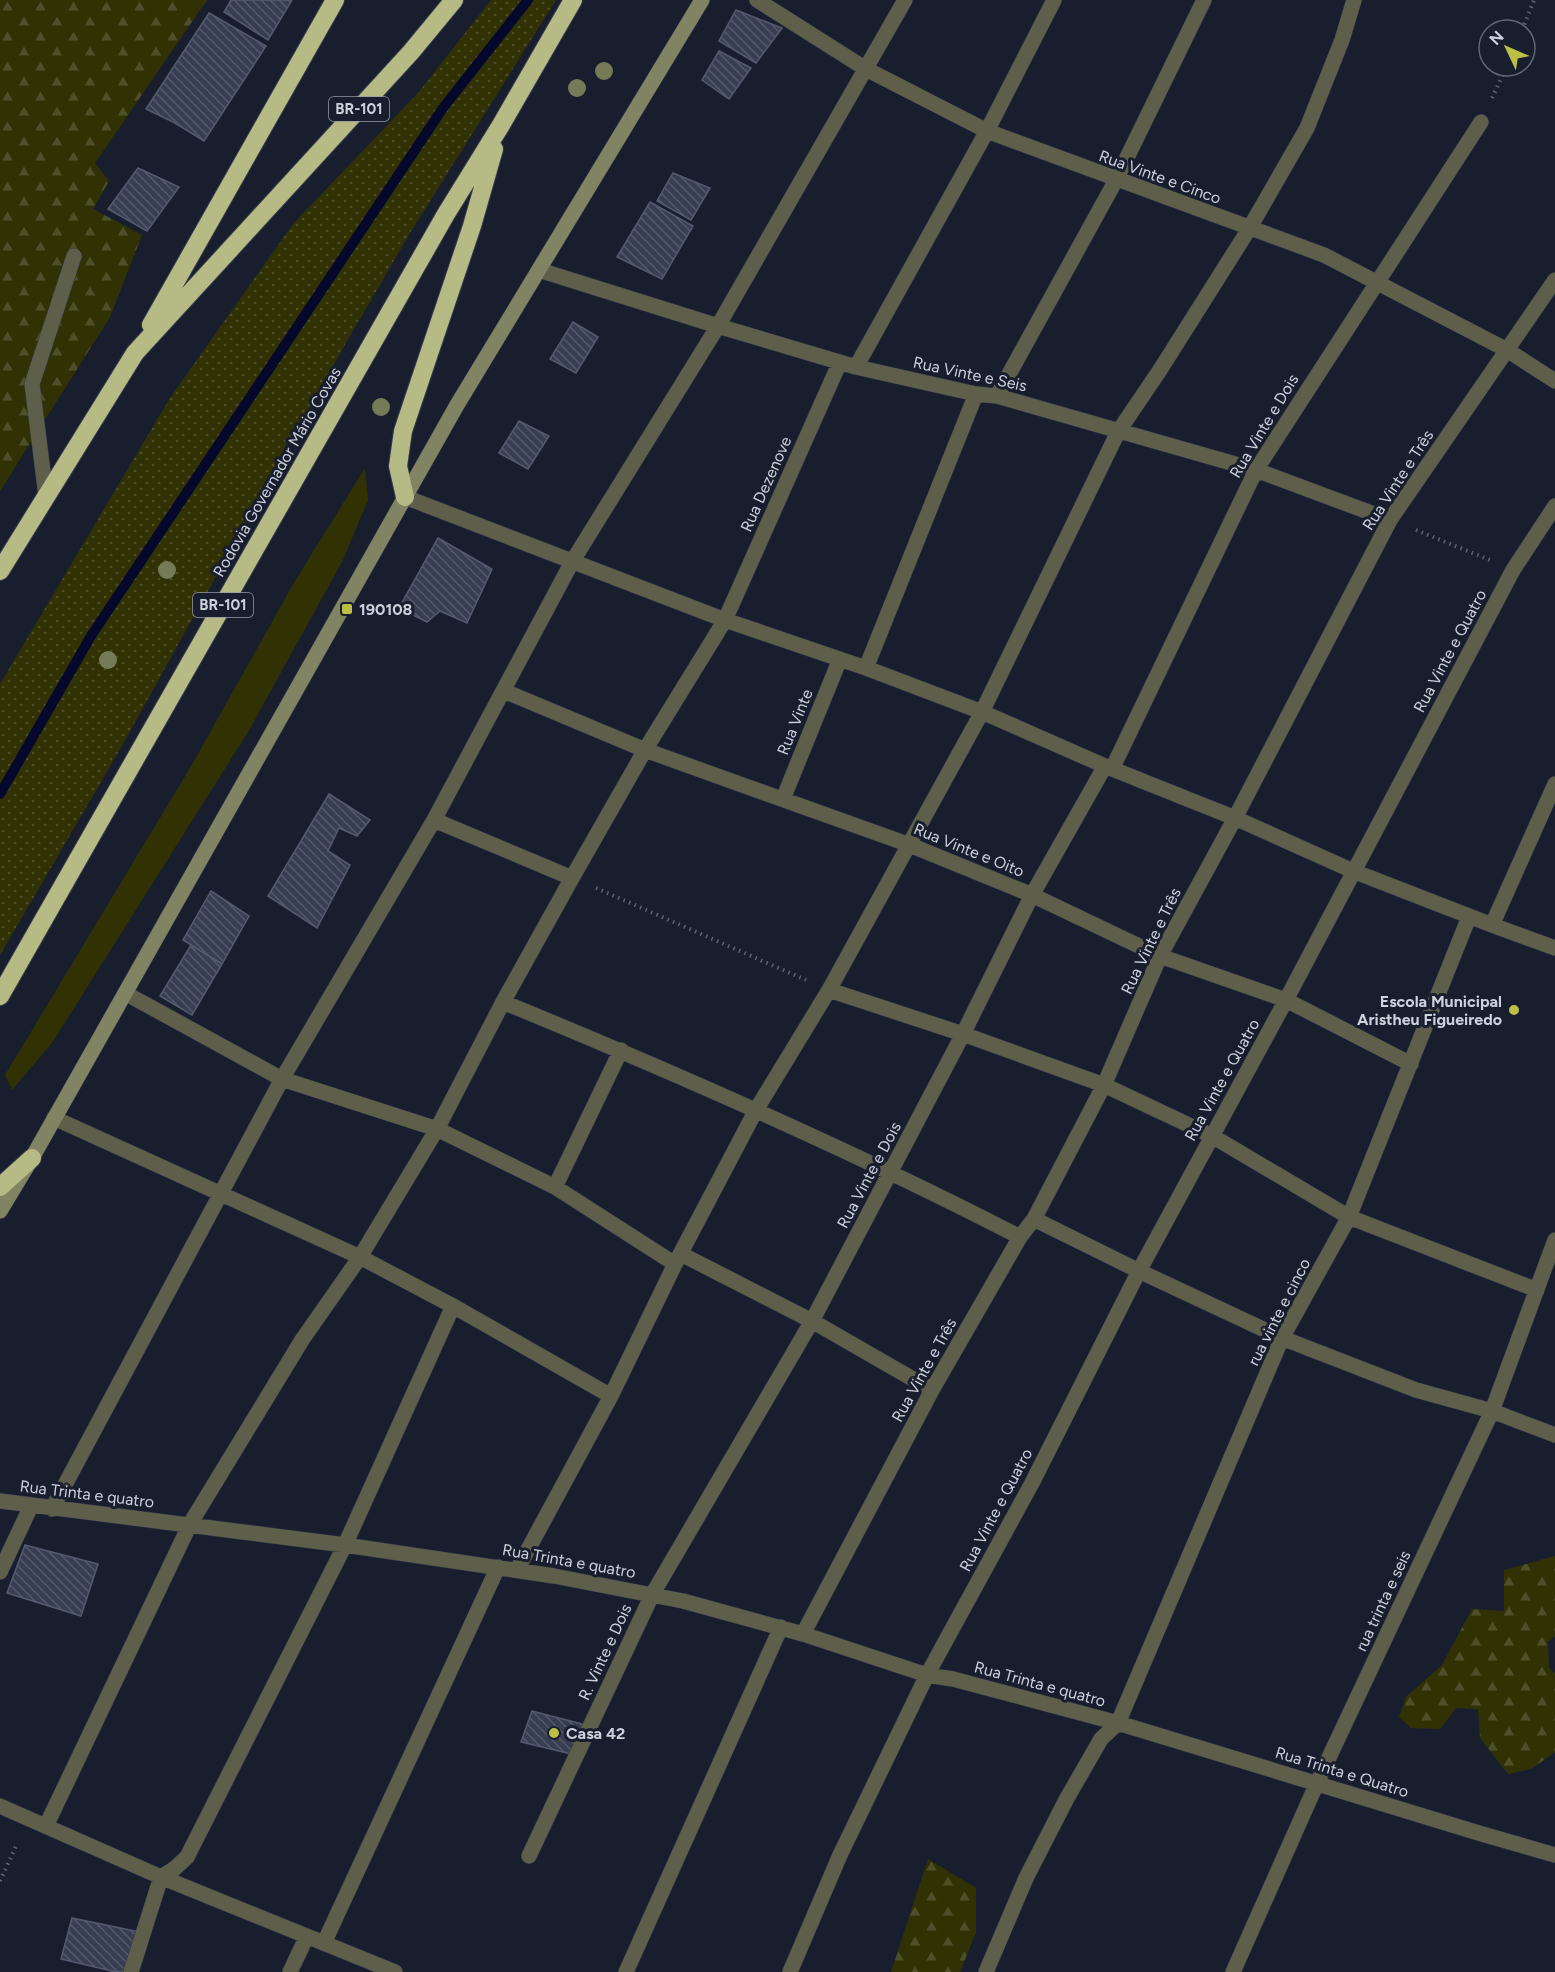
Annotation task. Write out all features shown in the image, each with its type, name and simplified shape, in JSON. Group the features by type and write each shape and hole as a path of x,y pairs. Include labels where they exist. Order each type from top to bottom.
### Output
{"highway":[{"path":"135,353 335,0"},
{"name":"BR-101","path":"0,571 135,353 411,52 454,0"},
{"name":"Rodovia Governador Mário Covas","path":"0,996 446,214 501,125 573,0"},
{"path":"405,497 398,466 403,431 472,226 501,125"},
{"path":"0,1187 32,1158"}],"main road":[{"path":"0,1211 457,405 702,0"}],"street":[{"name":"Rua Vinte e Cinco","path":"757,0 866,69 987,131 1324,255 1507,350 1555,381"},
{"path":"52,1509 282,1079 434,820 572,562 718,326 905,0"},
{"path":"856,367 987,131 1054,0"},
{"path":"997,396 1116,180 1204,0"},
{"path":"518,1570 612,1396 678,1259 756,1110 829,990 982,712 1118,432 1249,229 1307,128 1342,40 1354,0"},
{"name":"Rua Vinte e Dois","path":"652,1595 812,1321 963,1035 1032,895 1109,768 1256,470 1481,122"},
{"path":"46,496 33,384 74,256"},
{"name":"Rua Vinte e Seis","path":"539,270 856,367 976,394 997,396 1256,470 1390,520"},
{"name":"Rua Vinte e Três","path":"803,1634 932,1390 1020,1237 1034,1219 1104,1085 1161,956 1390,520 1555,280"},
{"name":"Rua Dezenove","path":"46,1826 190,1524 302,1340 360,1257 437,1130 503,1002 572,878 645,750 725,620 840,362"},
{"path":"866,668 976,394"},
{"path":"405,497 725,620 866,668 982,712 1109,768 1235,818 1353,871 1555,948"},
{"name":"Rua Vinte e Quatro","path":"790,1972 840,1855 927,1675 1032,1483 1138,1271 1286,1000 1513,570 1555,506"},
{"name":"Rua Vinte","path":"783,799 840,659"},
{"name":"Rua Vinte e Oito","path":"504,691 645,750 910,845 1032,895 1161,956 1286,1000 1411,1064"},
{"path":"1492,925 1555,784"},
{"path":"434,820 572,878"},
{"name":"rua vinte e cinco","path":"1118,1723 1282,1338 1349,1217 1469,916"},
{"path":"829,990 1104,1085 1212,1136 1349,1217 1537,1290"},
{"path":"125,993 282,1079 437,1130 555,1187 678,1259 812,1321 932,1390"},
{"path":"503,1002 621,1050 756,1110 891,1172 1020,1237"},
{"path":"555,1187 621,1050"},
{"path":"54,1118 360,1257 453,1306 612,1396"},
{"path":"1034,1219 1138,1271 1282,1338 1416,1390 1492,1412 1555,1435"},
{"name":"rua trinta e seis","path":"1233,1972 1317,1784 1492,1412 1555,1240"},
{"path":"131,1972 161,1877 187,1857 345,1545 453,1306"},
{"name":"Rua Trinta e quatro","path":"0,1501 190,1524 498,1567 683,1601 781,1627 927,1675 953,1679 1118,1723"},
{"path":"0,1572 31,1506"},
{"path":"324,1943 498,1567"},
{"name":"R. Vinte e Dois","path":"529,1856 652,1595"},
{"path":"626,1972 781,1627"},
{"path":"986,1972 1026,1878 1066,1800 1101,1739 1118,1723"},
{"name":"Rua Trinta e Quatro","path":"1118,1723 1555,1855"},
{"path":"0,1806 161,1877 395,1972"},
{"path":"290,1972 307,1936"}],"path":[{"path":"1526,18 1534,0"},
{"path":"1481,122 1501,78"},
{"path":"1390,520 1513,570"},
{"path":"572,878 829,990"},
{"path":"0,1881 29,1818"}],"green space":[{"path":"0,0 207,0 95,163 109,181 93,209 142,235 110,317 0,491"},
{"path":"491,0 556,0 410,233 343,348 119,751 0,955 0,684 170,398 293,224 418,93"},
{"path":"365,468 368,500 343,560 248,732 52,1043 12,1090 5,1075 190,768 295,581"},
{"path":"1555,1556 1555,1636 1548,1642 1549,1668 1555,1673 1555,1752 1531,1769 1508,1774 1480,1738 1478,1709 1456,1708 1440,1729 1411,1728 1399,1717 1406,1697 1442,1665 1472,1609 1504,1611 1504,1570"},
{"path":"928,1859 976,1888 976,1932 960,1972 891,1972"}],"building":[{"path":"231,0 292,0 268,40 224,12"},
{"path":"736,10 782,28 756,63 719,41"},
{"path":"209,13 266,46 204,141 146,109"},
{"path":"719,51 751,68 729,99 702,80"},
{"path":"138,168 179,187 147,231 108,209"},
{"path":"673,173 710,188 691,220 657,201"},
{"path":"650,202 693,226 662,279 617,257"},
{"path":"573,322 598,337 576,373 550,359"},
{"path":"519,421 549,436 528,469 499,453"},
{"path":"438,538 492,569 467,623 440,611 427,622 399,608"},
{"path":"329,794 370,820 357,836 339,828 328,851 350,865 317,928 268,896"},
{"path":"211,891 249,916 222,964 183,940"},
{"path":"191,945 222,964 192,1015 160,996"},
{"path":"25,1545 98,1564 81,1616 7,1593"},
{"name":"Casa 42","path":"532,1711 586,1725 576,1755 521,1742"},
{"path":"72,1918 140,1932 126,1972 116,1972 61,1959"}],"waterway":[{"path":"0,794 91,636 443,108 528,0"}],"place":[{"name":"190108","path":"347,609"},
{"name":"Escola Municipal Aristheu Figueiredo","path":"1514,1010"},
{"name":"Casa 42","path":"554,1733"}]}
